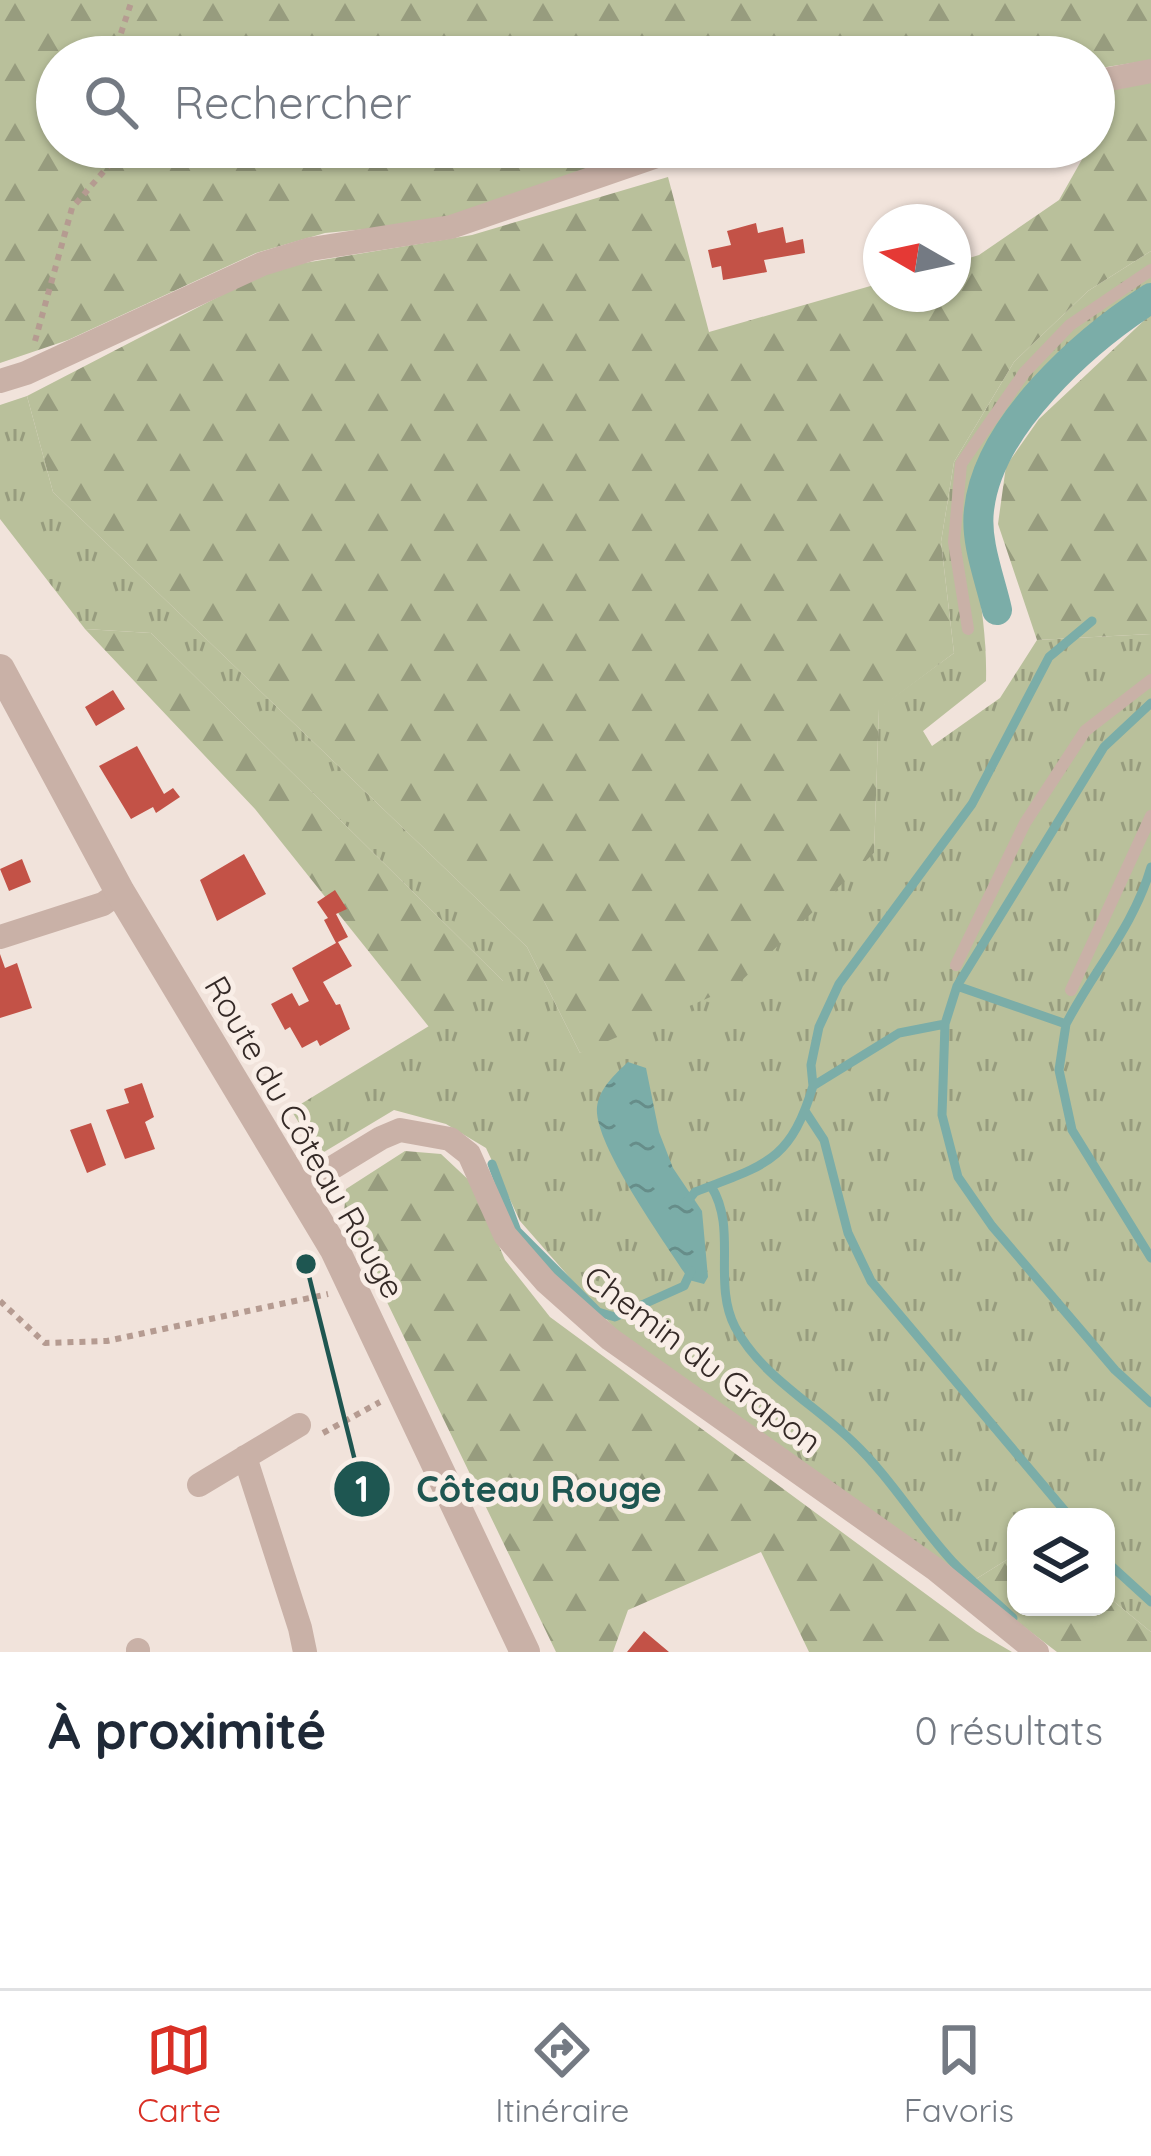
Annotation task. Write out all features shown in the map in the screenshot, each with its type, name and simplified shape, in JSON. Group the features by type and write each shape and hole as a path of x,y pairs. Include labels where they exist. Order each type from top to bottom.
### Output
{"street":[{"path":"1115,78 1151,71"},
{"path":"0,381 262,264 311,249 451,227 623,168"},
{"name":"Route du Côteau Rouge","path":"0,669 120,892 299,1188 355,1290 525,1652"},
{"path":"0,937 103,904 120,892"},
{"name":"Chemin du Grapon","path":"299,1188 400,1130 450,1139 469,1154 505,1235 546,1282 610,1339 965,1591 1037,1652"},
{"path":"199,1485 298,1425"},
{"path":"244,1457 304,1652"}],"lane":[{"path":"968,628 954,542 961,464 1024,373 1070,325 1151,270"},
{"path":"956,965 1025,823 1085,731 1151,680"},
{"path":"1071,990 1151,816"}],"path":[{"path":"120,36 133,0"},
{"path":"26,373 72,208 107,168"},
{"path":"0,1301 45,1343 66,1343 107,1341 355,1290"},
{"path":"298,1425 318,1435 384,1400"}],"green space":[{"path":"0,0 1151,0 1151,60 1115,66 1115,36 36,36 36,168 590,168 440,222 325,233 256,253 68,340 0,363"},
{"path":"1151,78 1151,251 1088,291 1014,362 954,462 941,542 954,653 879,709 874,853 736,986 580,1053 527,947 53,492 27,396 274,268 472,235 668,177 709,332 863,288 863,312 971,312 971,257 1059,200 1077,168 1115,168 1115,86"},
{"path":"1151,251 1151,288 1064,356 1008,419 986,453 972,486 967,517 982,612 986,681 923,731 932,746 1000,698 1037,640 1151,634 1151,1632 1115,1602 1115,1508 1007,1508 1007,1560 968,1584 621,1336 520,1221 486,1148 446,1124 394,1110 319,1155 291,1110 503,981 151,633 85,629 0,519 0,405 27,396 53,492 527,947 580,1053 874,853 879,708 954,653 941,542 954,462 1014,362 1088,291"},
{"path":"1151,314 1151,634 1037,640 998,524 1006,466 1039,419"},
{"path":"85,629 151,633 504,982 429,1027 255,809"},
{"path":"405,1151 441,1154 473,1184 505,1260 550,1317 976,1631 1012,1652 809,1652 761,1552 628,1610 613,1652 556,1652 344,1213 346,1189"},
{"path":"1007,1560 1007,1614 968,1584"},
{"path":"1115,1602 1151,1632 1151,1652 1057,1652 1010,1616 1115,1616"}],"water":[{"path":"628,1062 646,1068 659,1132 673,1168 702,1211 708,1277 704,1284 689,1280 649,1220 599,1124 601,1094"}],"building":[{"path":"756,223 758,233 783,227 786,243 803,239 805,253 764,260 767,272 723,280 721,266 712,268 708,250 731,245 727,231"},
{"path":"113,690 125,709 96,726 85,707"},
{"path":"137,746 164,794 173,788 180,797 156,813 153,807 131,819 99,766"},
{"path":"244,854 266,894 217,921 200,880"},
{"path":"22,859 31,882 9,891 0,869"},
{"path":"335,890 347,909 336,914 348,937 338,942 352,966 323,982 336,1005 340,1004 350,1029 320,1046 317,1040 302,1048 271,1004 292,993 299,1006 309,1001 292,968 336,943 317,902"},
{"path":"0,954 5,968 17,963 32,1008 0,1018"},
{"path":"142,1083 154,1117 145,1122 155,1149 125,1159 106,1110 129,1103 124,1089"},
{"path":"91,1123 106,1165 87,1173 70,1130"},
{"path":"644,1631 669,1652 627,1652"}],"waterway":[{"path":"997,610 978,522 986,479 1000,447 1043,389 1070,362 1151,298"},
{"path":"813,1086 811,1065 819,1027 839,984 972,804 1049,657 1092,621"},
{"path":"687,1202 695,1192 771,1158 795,1131 813,1086 899,1033 945,1024 957,986 1104,747 1151,703"},
{"path":"957,986 1066,1024 1124,928 1151,867"},
{"path":"945,1024 942,1115 958,1177 992,1226 1115,1370 1151,1403"},
{"path":"1066,1024 1059,1070 1072,1130 1151,1258"},
{"path":"805,1111 824,1140 848,1233 871,1281 1062,1508"},
{"path":"492,1164 517,1231 598,1312 615,1317 684,1286 691,1271"},
{"path":"711,1186 723,1220 728,1310 746,1344 773,1375 867,1456 952,1561 1013,1618"},
{"path":"1115,1569 1151,1602"}],"place":[{"name":"Côteau Rouge","path":"306,1264"}]}
